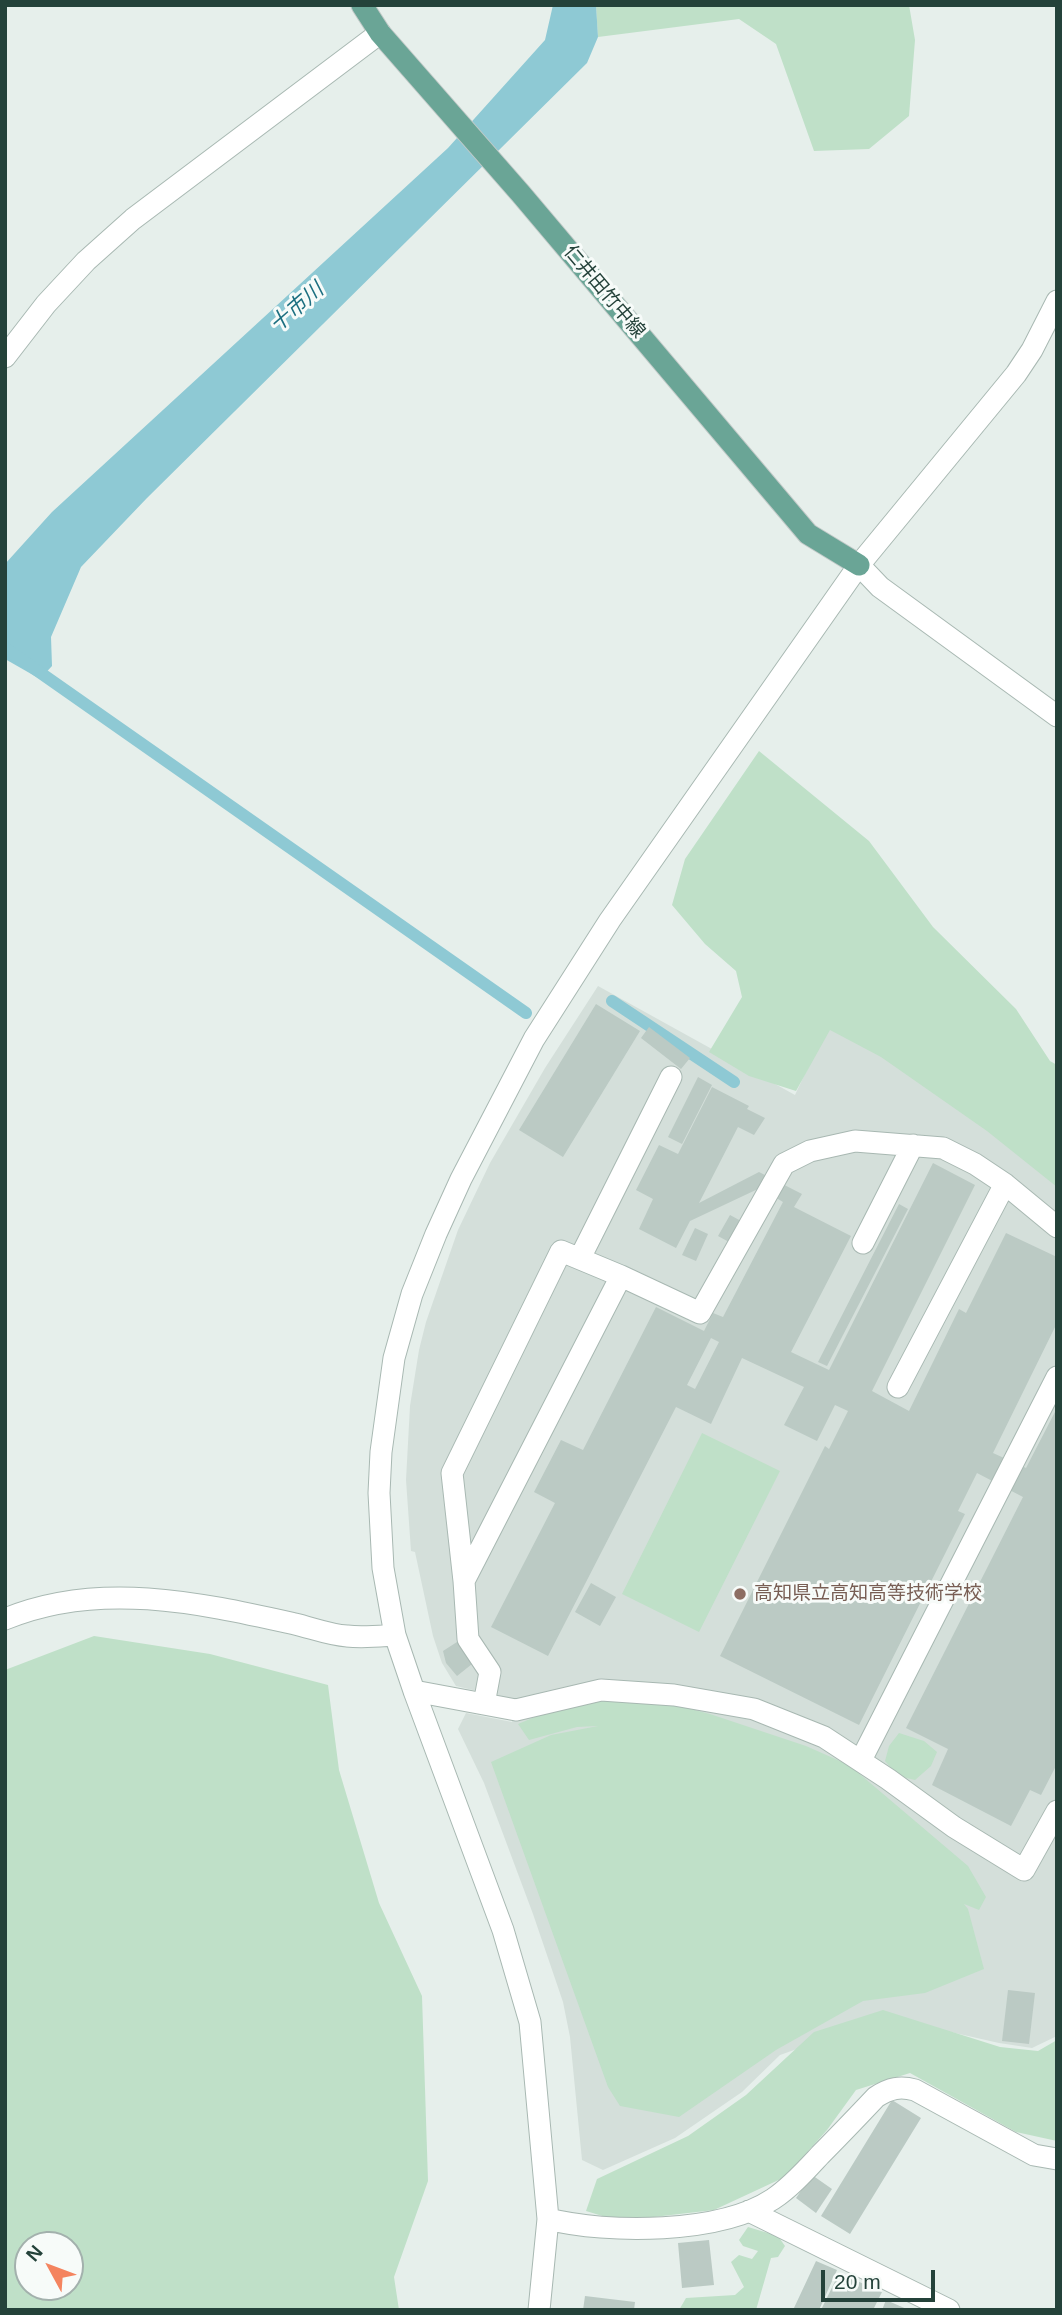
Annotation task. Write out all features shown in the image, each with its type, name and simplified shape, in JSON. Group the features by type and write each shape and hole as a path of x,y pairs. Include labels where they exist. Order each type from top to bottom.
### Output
{"main road":[{"name":"仁井田竹中線","path":"362,5 380,33 521,194 808,534 859,565"}],"street":[{"path":"5,357 54,295 86,261 133,219 380,33"},
{"path":"539,2310 548,2219 530,2022 503,1930 414,1691 396,1635 383,1567 379,1493 381,1452 394,1358 412,1294 436,1234 461,1179 541,1028 610,920 859,565 1016,374 1032,350 1057,301"},
{"path":"859,565 880,587 1057,716"},
{"path":"580,1258 671,1077"},
{"path":"484,1704 489,1672 468,1639 452,1473 561,1251 700,1313 784,1164 810,1151 855,1141 943,1148 975,1164 1004,1184 1057,1227"},
{"path":"863,1242 912,1145"},
{"path":"898,1387 1004,1184"},
{"path":"464,1581 621,1276"},
{"path":"861,1760 1057,1377"},
{"path":"5,1619 70,1601 131,1597 163,1599 346,1636 396,1635"},
{"path":"414,1691 516,1710 601,1690 674,1695 754,1709 824,1737 861,1760 954,1827 1024,1870 1057,1811"},
{"path":"548,2219 576,2226 655,2229 731,2217 749,2211 776,2197 801,2175 876,2097 901,2086 915,2090 1034,2155 1057,2159"},
{"path":"749,2211 949,2310"}],"shaded area":[{"name":"高知県立高知高等技術学校","path":"598,986 795,1095 836,1008 1057,1155 1057,2036 1032,2048 911,2023 856,2028 780,2055 742,2092 675,2138 603,2170 582,2160 570,2037 563,2002 484,1783 458,1729 466,1713 512,1722 514,1700 456,1686 442,1663 433,1636 415,1552 411,1551 406,1480 410,1406 419,1350 458,1230 490,1163 545,1068"}],"green space":[{"path":"596,5 909,5 915,40 909,116 869,149 814,151 776,44 739,19 598,37"},
{"path":"759,751 869,841 933,927 1016,1009 1050,1061 1057,1065 1057,1187 987,1131 881,1057 830,1030 796,1091 749,1076 709,1052 742,997 736,971 705,944 672,905 685,859"},
{"path":"702,1433 780,1471 699,1632 622,1594"},
{"path":"94,1636 210,1654 328,1685 339,1770 379,1903 422,1996 428,2181 394,2277 399,2310 5,2310 5,1670"},
{"path":"593,1700 664,1702 710,1714 806,1746 849,1765 968,1866 986,1897 979,1910 964,1904 968,1909 984,1969 925,1993 863,2001 776,2050 679,2117 620,2106 608,2087 491,1762 551,1735 598,1726 577,1727 529,1740 518,1724 544,1713"},
{"path":"899,1733 924,1741 937,1752 931,1766 915,1780 898,1776 885,1761 889,1746"},
{"path":"883,2010 1000,2047 1038,2051 1057,2040 1057,2141 1016,2132 910,2073 856,2090 827,2130 785,2177 714,2210 619,2221 586,2211 597,2179 688,2136 746,2095 814,2032"},
{"path":"748,2227 778,2236 785,2246 778,2257 771,2258 756,2310 679,2310 686,2298 735,2295 744,2287 731,2262 739,2255 752,2259 758,2251 743,2246 739,2240"}],"water":[{"name":"十市川","path":"553,5 596,5 598,37 587,63 147,498 81,567 51,637 52,666 40,679 5,659 5,564 52,512 448,148 545,40"}],"building":[{"path":"596,1004 640,1031 563,1157 519,1130"},
{"path":"649,1027 690,1058 681,1069 641,1038"},
{"path":"698,1077 712,1085 682,1144 668,1137"},
{"path":"712,1087 749,1106 747,1109 765,1118 754,1135 738,1127 699,1203 759,1172 802,1194 794,1207 851,1236 791,1352 829,1370 933,1163 975,1185 872,1391 909,1411 959,1309 966,1313 1006,1233 1057,1257 1057,1323 993,1453 1026,1468 1057,1408 1057,1764 1041,1795 1030,1790 1011,1826 932,1785 948,1749 906,1728 1023,1497 977,1473 958,1511 965,1514 859,1725 720,1656 825,1446 829,1449 848,1411 835,1405 817,1441 784,1425 804,1387 742,1358 711,1424 676,1407 548,1656 491,1627 555,1503 534,1492 561,1440 583,1450 656,1307 704,1331 713,1313 723,1317 783,1202 760,1188 690,1221 676,1248 639,1229 653,1199 636,1190 659,1145 678,1154","holes":["711,1338 719,1342 695,1389 687,1385"]},
{"path":"899,1204 908,1209 827,1366 818,1362"},
{"path":"730,1215 741,1221 729,1242 718,1236"},
{"path":"695,1228 708,1234 696,1261 682,1255"},
{"path":"591,1583 616,1597 600,1626 575,1612"},
{"path":"457,1642 472,1664 457,1676 446,1663 443,1651"},
{"path":"1008,1990 1035,1993 1029,2044 1002,2041"},
{"path":"892,2100 921,2118 850,2234 821,2216"},
{"path":"812,2175 832,2189 816,2213 796,2198"},
{"path":"709,2240 714,2285 682,2288 678,2243"},
{"path":"816,2261 837,2270 819,2310 793,2310"},
{"path":"839,2273 882,2292 873,2310 821,2310"},
{"path":"585,2296 635,2302 634,2310 583,2310"},
{"path":"886,2300 909,2310 882,2310"}],"waterway":[{"path":"5,648 526,1013"},
{"path":"612,1001 734,1082"}],"place":[{"name":"高知県立高知高等技術学校","path":"740,1594"}]}
